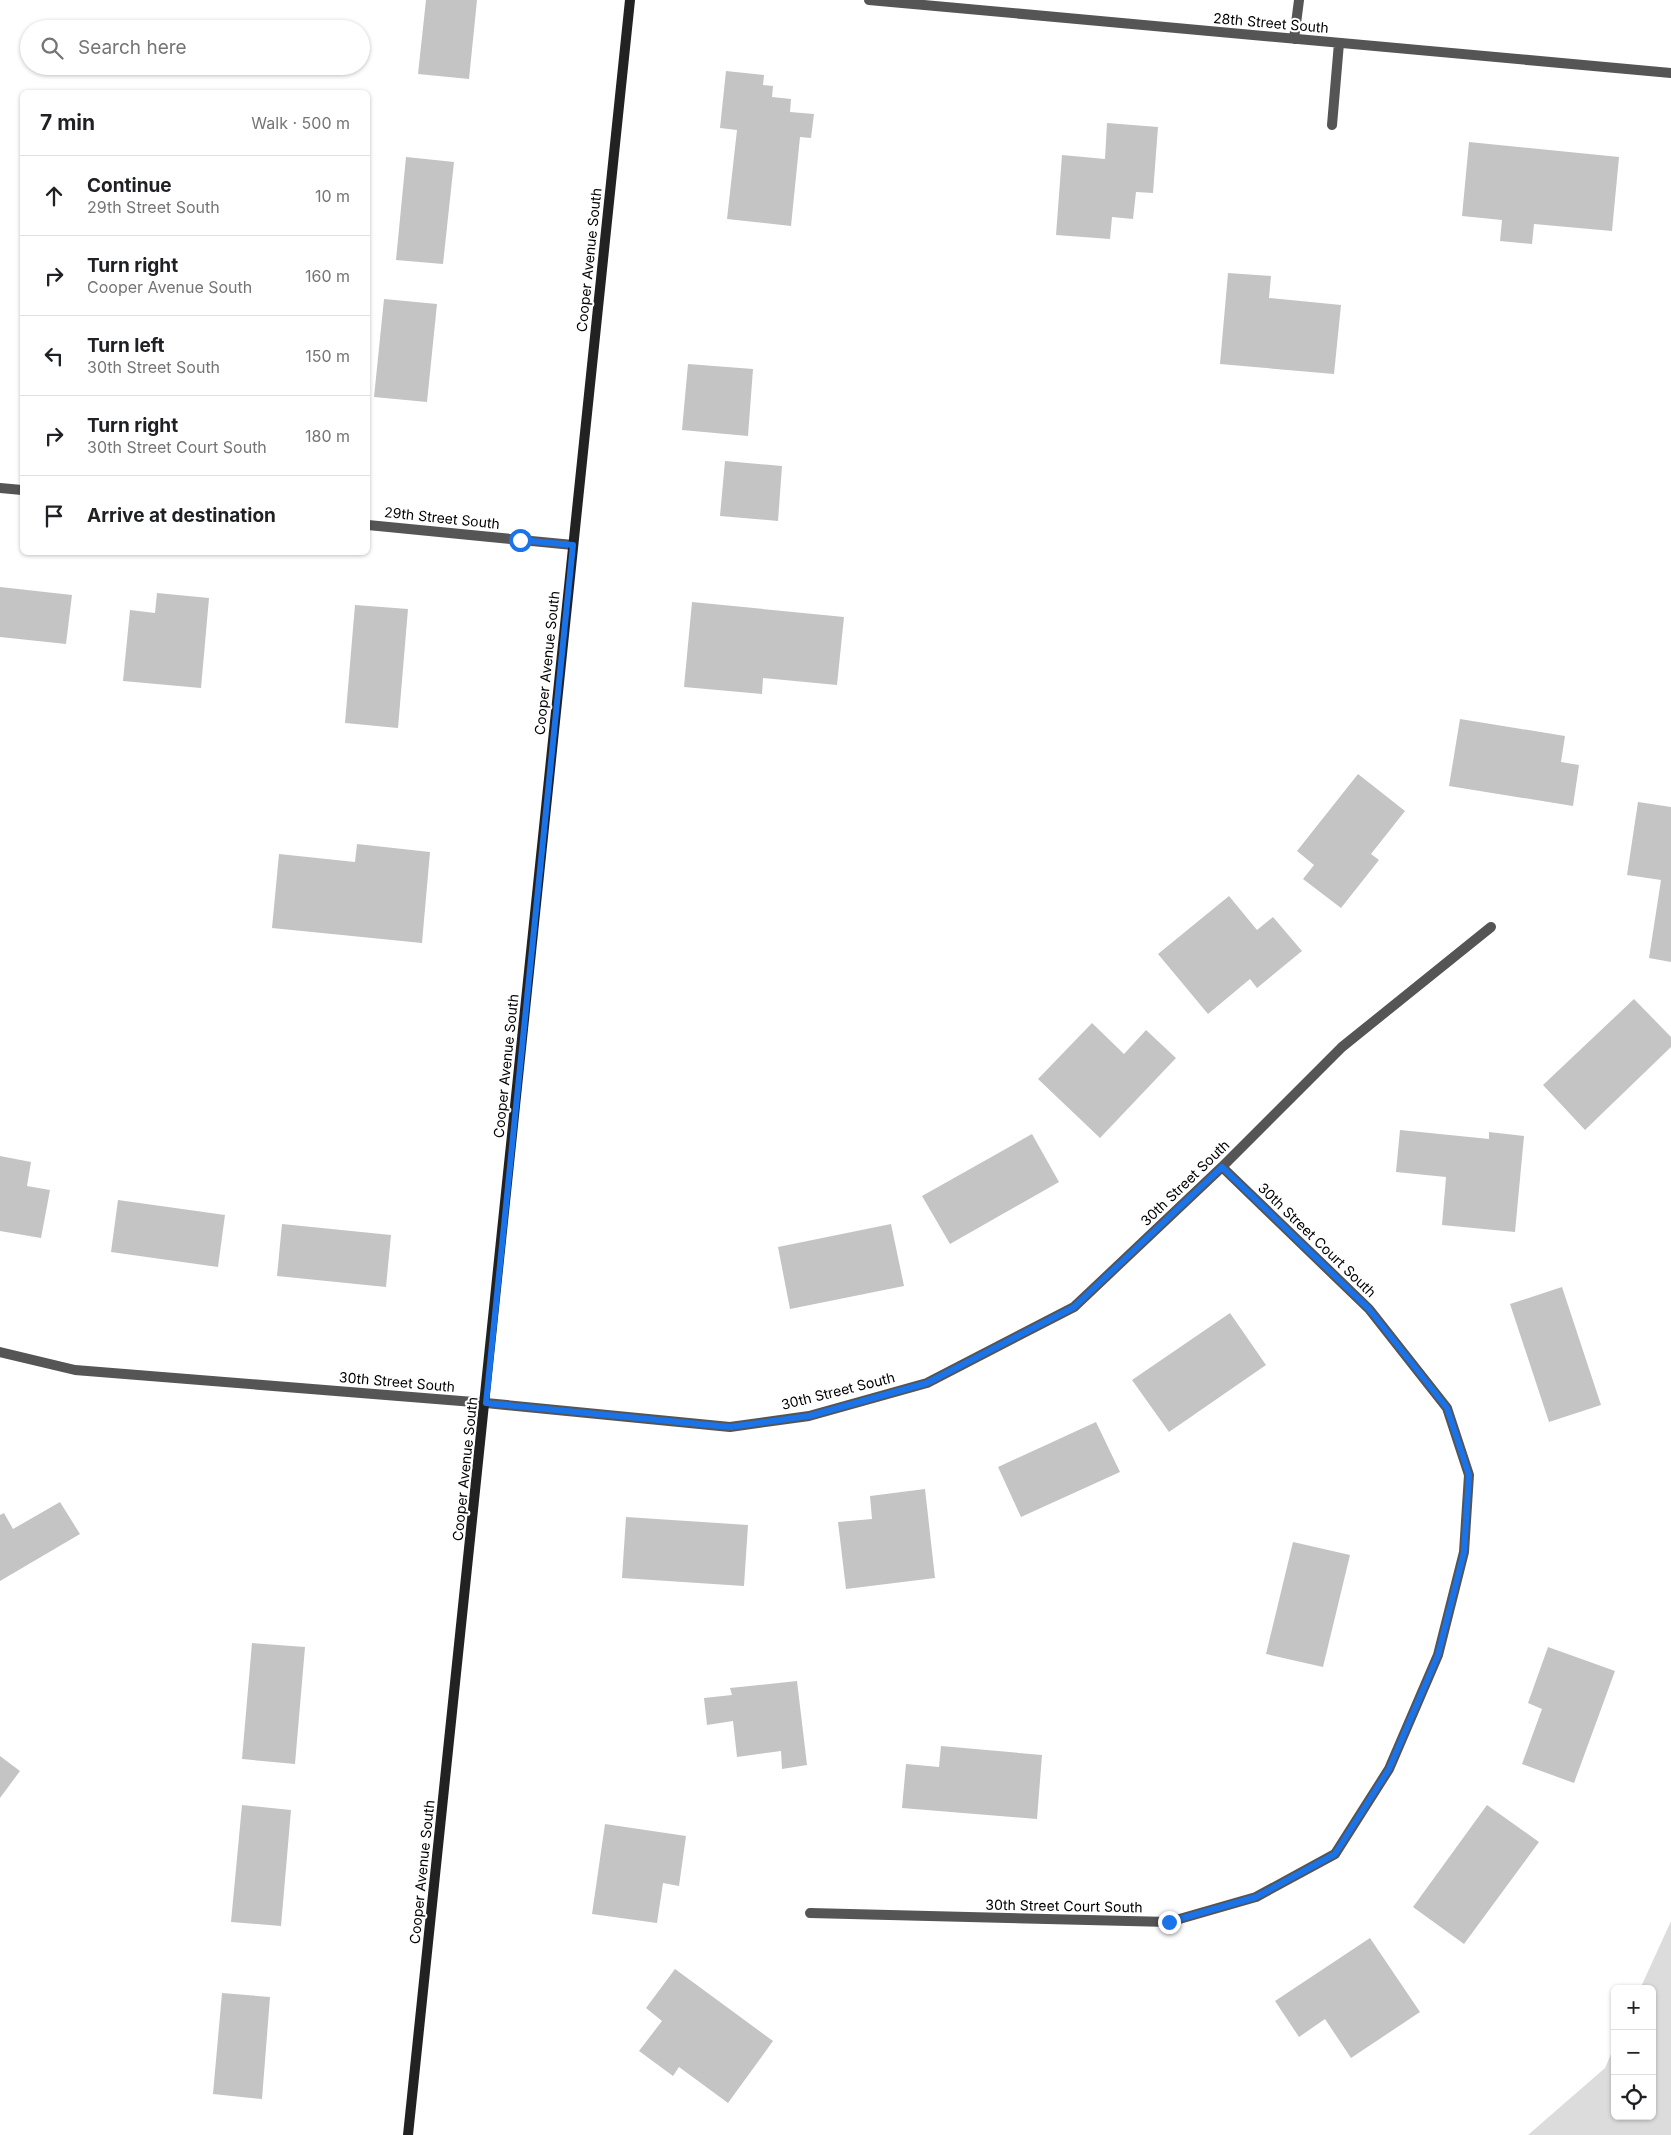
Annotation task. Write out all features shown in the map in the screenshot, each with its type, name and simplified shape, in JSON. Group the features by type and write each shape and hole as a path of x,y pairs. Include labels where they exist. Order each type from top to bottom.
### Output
{"street":[{"name":"Cooper Avenue South","path":"408,2135 486,1403 630,0"},
{"name":"28th Street South","path":"869,0 1671,74"},
{"path":"1294,39 1298,0"},
{"path":"1332,125 1339,43"},
{"path":"0,488 20,490"},
{"name":"29th Street South","path":"370,524 573,545"},
{"name":"30th Street South","path":"0,1352 75,1370 486,1403 730,1427 809,1416 927,1383 1074,1307 1222,1167 1342,1047 1491,927"},
{"name":"30th Street Court South","path":"810,1913 1169,1922 1256,1897 1335,1854 1389,1769 1438,1655 1464,1552 1469,1475 1447,1408 1369,1309 1222,1167"}],"shaded area":[{"path":"1671,1921 1671,2135 1528,2135 1605,2068 1611,2054 1611,2120 1656,2120 1656,1985 1642,1985"}],"building":[{"path":"426,0 477,0 469,79 418,74"},
{"path":"726,71 764,75 763,85 773,86 772,97 791,99 790,112 814,114 811,138 800,137 791,226 727,219 737,130 720,128"},
{"path":"1107,123 1158,127 1153,193 1136,192 1133,219 1112,217 1110,239 1056,235 1062,155 1105,159"},
{"path":"1469,142 1619,157 1612,231 1534,224 1532,244 1500,241 1502,220 1462,216"},
{"path":"406,157 454,162 443,264 396,260"},
{"path":"1228,273 1271,276 1269,298 1341,305 1334,374 1220,364"},
{"path":"384,299 437,304 427,402 374,397"},
{"path":"688,364 753,369 748,436 682,430"},
{"path":"725,461 782,466 778,521 720,516"},
{"path":"0,587 72,595 66,644 0,637"},
{"path":"157,593 209,598 201,688 123,681 130,610 155,613"},
{"path":"692,602 844,617 837,685 763,678 762,694 684,687"},
{"path":"355,605 408,609 398,728 345,723"},
{"path":"1460,719 1565,736 1561,762 1579,765 1573,806 1449,786"},
{"path":"1358,774 1405,811 1371,854 1379,860 1341,908 1303,879 1314,865 1297,851"},
{"path":"1638,802 1671,807 1671,962 1649,958 1661,880 1627,875"},
{"path":"357,844 430,852 422,943 272,928 279,854 355,862"},
{"path":"1229,896 1257,930 1273,917 1302,951 1257,988 1250,979 1208,1014 1158,954"},
{"path":"1634,999 1671,1037 1671,1047 1585,1130 1543,1085"},
{"path":"1092,1023 1124,1054 1146,1030 1176,1058 1100,1138 1038,1079"},
{"path":"1400,1130 1489,1139 1489,1132 1524,1136 1515,1232 1442,1225 1446,1177 1396,1172"},
{"path":"1032,1134 1059,1182 950,1244 922,1196"},
{"path":"0,1156 31,1162 27,1186 50,1190 41,1238 0,1231"},
{"path":"118,1200 225,1215 218,1267 111,1252"},
{"path":"282,1224 391,1235 386,1287 277,1276"},
{"path":"891,1224 904,1286 790,1309 778,1247"},
{"path":"1562,1287 1601,1405 1549,1422 1510,1304"},
{"path":"1230,1313 1266,1365 1169,1432 1132,1380"},
{"path":"1096,1422 1120,1472 1021,1517 998,1467"},
{"path":"925,1489 935,1578 846,1589 838,1522 872,1519 870,1496"},
{"path":"60,1502 80,1534 0,1581 0,1515 4,1513 13,1529"},
{"path":"626,1517 748,1525 744,1586 622,1578"},
{"path":"1293,1542 1350,1555 1323,1667 1266,1654"},
{"path":"252,1643 305,1647 295,1764 242,1759"},
{"path":"1548,1647 1615,1671 1574,1783 1522,1764 1542,1709 1528,1703"},
{"path":"797,1681 807,1765 782,1769 781,1751 737,1757 733,1721 707,1725 704,1698 732,1695 730,1688"},
{"path":"941,1746 1042,1755 1037,1819 902,1808 906,1764 939,1767"},
{"path":"0,1756 20,1771 0,1798"},
{"path":"242,1805 291,1810 281,1926 231,1922"},
{"path":"1487,1805 1539,1842 1464,1944 1413,1907"},
{"path":"605,1824 686,1836 679,1886 663,1883 657,1923 592,1914"},
{"path":"1370,1938 1420,2012 1351,2058 1325,2019 1299,2037 1275,2001"},
{"path":"675,1969 773,2041 728,2103 679,2067 673,2076 639,2051 662,2021 646,2008"},
{"path":"222,1993 270,1997 262,2099 213,2094"}],"route":[{"path":"520,540 573,545 486,1403 730,1427 809,1416 927,1383 1074,1307 1222,1167 1369,1309 1447,1408 1469,1475 1464,1552 1438,1655 1389,1769 1335,1854 1256,1897 1169,1922"}]}
